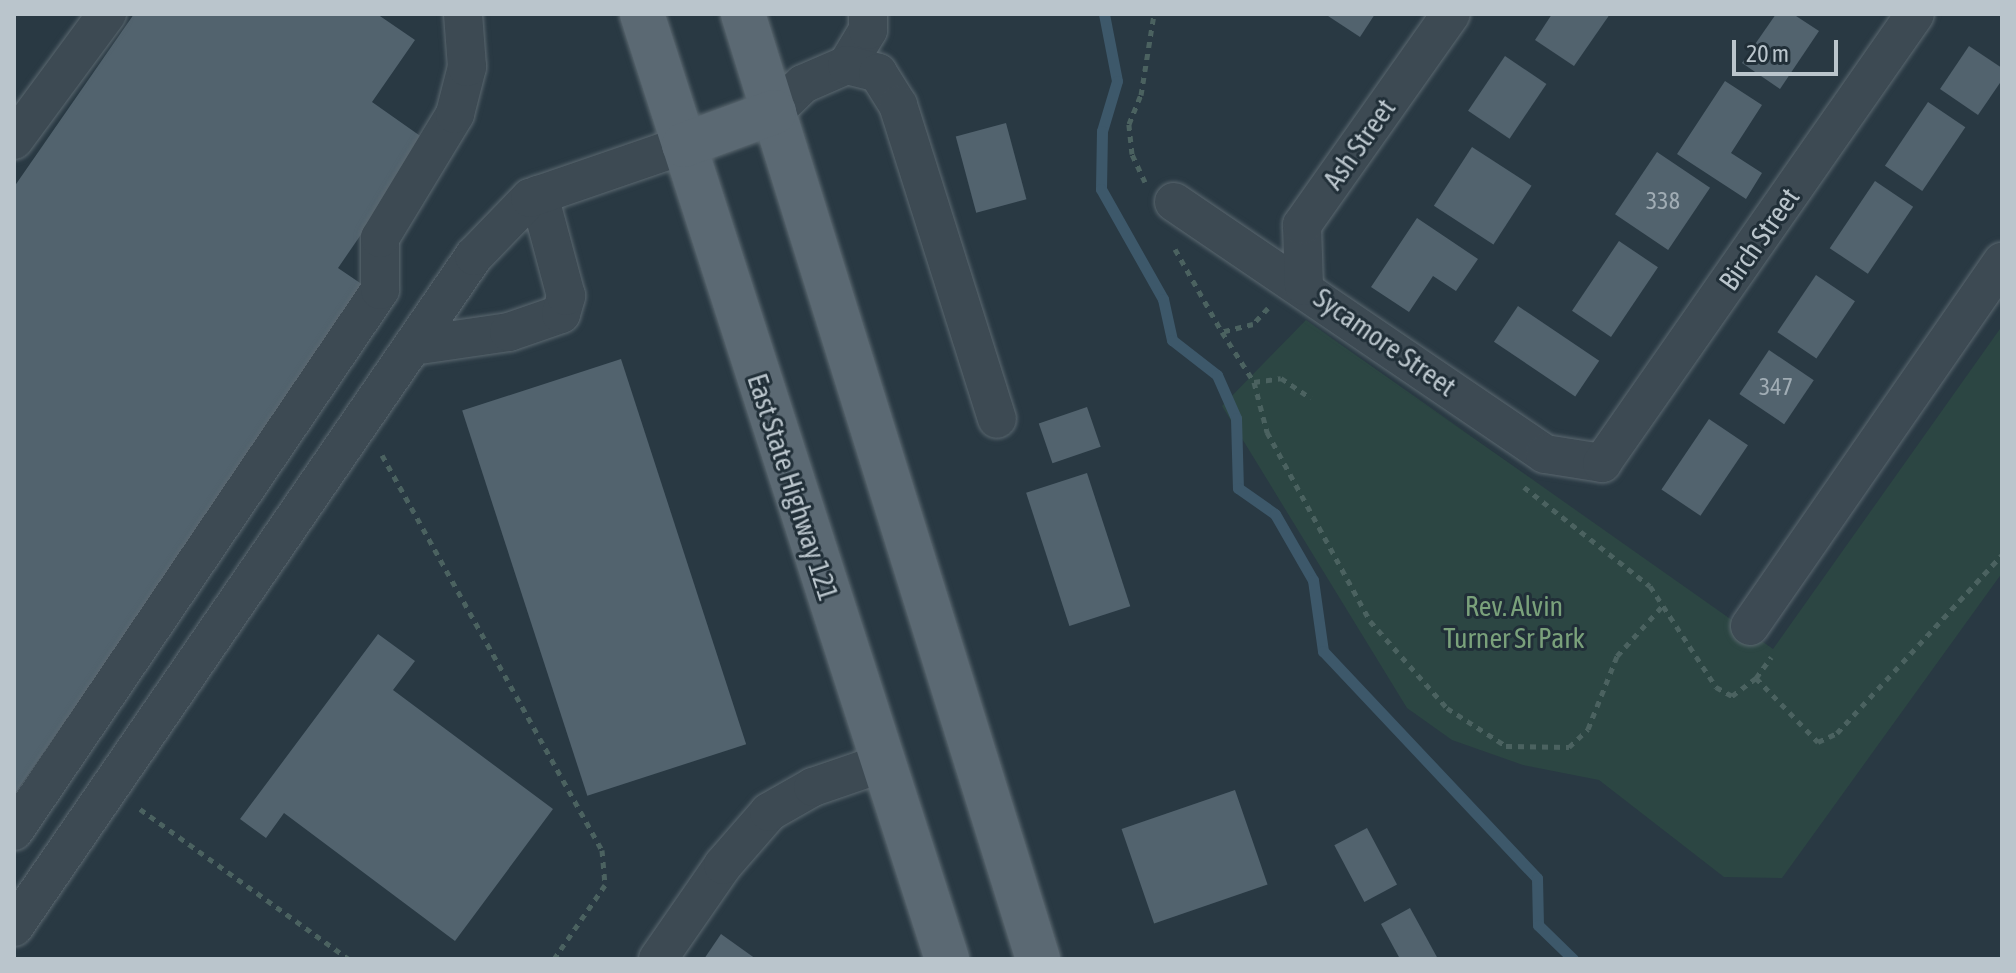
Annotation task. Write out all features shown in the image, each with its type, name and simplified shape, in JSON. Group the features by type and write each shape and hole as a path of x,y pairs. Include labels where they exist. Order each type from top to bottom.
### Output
{"main road":[{"name":"East State Highway 121","path":"642,14 947,959"},
{"path":"743,14 1038,959"},
{"path":"684,145 774,112"}],"street":[{"path":"14,140 107,14"},
{"path":"14,831 373,303 380,290 380,238 455,114 467,67 463,14"},
{"path":"774,112 803,84 847,65 868,30 868,14"},
{"name":"Ash Street","path":"1292,300 1302,225 1451,14"},
{"name":"Birch Street","path":"1602,463 1915,14"},
{"path":"847,65 878,73 898,105 997,419"},
{"path":"14,927 474,256 539,195 684,145"},
{"path":"413,346 509,332 561,314 566,296 539,195"},
{"name":"Sycamore Street","path":"1174,202 1292,300 1545,454 1602,463"},
{"path":"1750,626 2002,262"},
{"path":"658,959 723,865 769,812 813,787 883,763"}],"path":[{"path":"1292,300 1268,307 1253,324 1222,332 1254,382 1267,432 1370,621 1410,673 1484,735 1506,746 1569,747 1588,729 1617,656 1665,603"},
{"path":"1254,382 1281,378 1311,398"},
{"path":"1517,482 1607,547 1665,603 1716,687 1732,696 1756,678 1818,742 1837,733 2002,555"},
{"path":"397,484 602,850 605,885 554,959"},
{"path":"156,820 349,959"}],"green space":[{"name":"Rev. Alvin Turner Sr Park","path":"1306,320 1773,649 2002,326 2002,573 1782,878 1724,877 1599,780 1523,765 1452,740 1407,708 1222,406"}],"building":[{"path":"134,14 377,14 415,40 372,102 426,140 338,268 366,287 14,795 14,187"},
{"path":"1325,14 1375,14 1360,37"},
{"path":"1552,14 1610,14 1574,66 1535,40"},
{"path":"1776,14 1793,14 1819,31 1780,89 1742,63"},
{"path":"1969,46 2002,68 2002,80 1978,115 1940,89"},
{"path":"1505,56 1546,84 1510,139 1468,111"},
{"path":"1725,81 1762,105 1731,153 1762,173 1746,199 1677,154"},
{"path":"1928,102 1965,127 1922,191 1885,166"},
{"path":"1006,123 1026,199 976,213 956,136"},
{"path":"1472,147 1532,186 1493,244 1434,206"},
{"path":"1657,152 1710,188 1668,250 1615,214"},
{"path":"1875,181 1913,207 1868,274 1830,248"},
{"path":"1417,218 1478,259 1456,291 1433,276 1409,312 1371,287"},
{"path":"1619,241 1658,267 1611,337 1572,311"},
{"path":"1816,275 1855,301 1816,358 1777,332"},
{"path":"1518,306 1599,361 1575,396 1494,342"},
{"path":"1769,350 1814,380 1784,424 1739,394"},
{"path":"621,359 746,744 587,796 462,411"},
{"path":"1087,407 1101,447 1052,463 1039,424"},
{"path":"1709,419 1748,445 1700,516 1661,489"},
{"path":"1087,473 1130,606 1069,626 1026,493"},
{"path":"378,634 415,661 393,690 553,809 455,941 284,813 266,838 240,819"},
{"path":"1235,790 1268,885 1154,924 1122,829"},
{"path":"1367,828 1397,885 1364,902 1334,845"},
{"path":"1410,908 1438,959 1400,959 1381,924"},
{"path":"721,934 756,959 704,959"}],"waterway":[{"path":"1104,14 1117,81 1102,131 1101,189 1163,299 1172,340 1217,375 1236,418 1238,488 1275,514 1313,580 1323,651 1537,878 1538,925 1573,959"}]}
